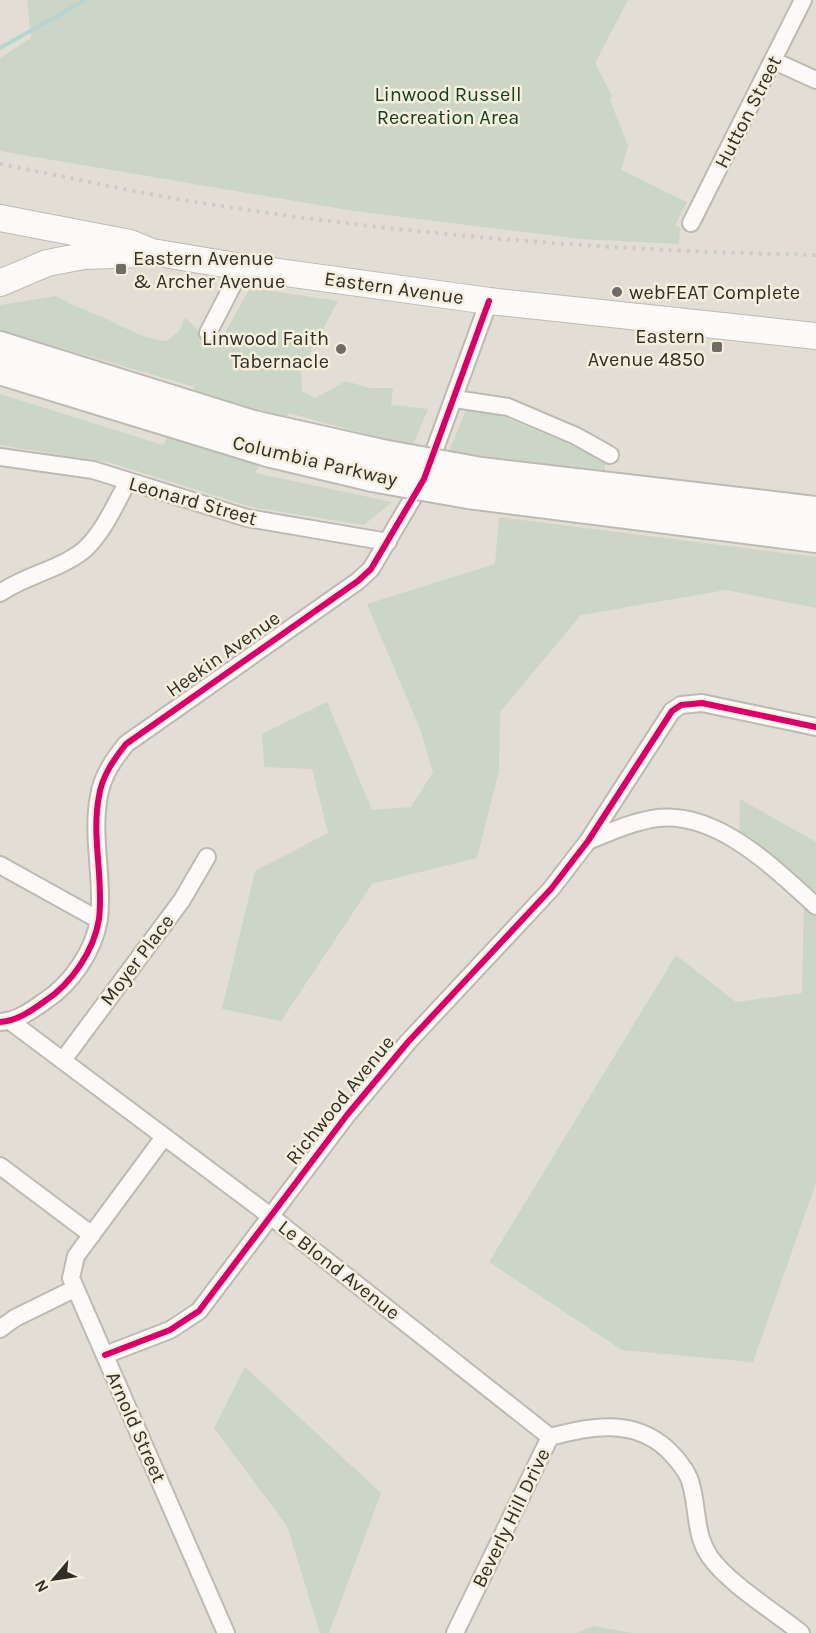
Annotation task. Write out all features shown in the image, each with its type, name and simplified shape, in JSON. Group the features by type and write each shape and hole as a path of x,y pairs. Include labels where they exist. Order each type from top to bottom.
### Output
{"highway":[{"name":"Columbia Parkway","path":"0,346 377,465"},
{"name":"Columbia Parkway","path":"0,370 248,447 377,465 816,538"},
{"name":"Columbia Parkway","path":"475,483 816,511"}],"main road":[{"path":"0,218 130,243 152,252"},
{"path":"0,283 47,263 84,256 128,256 152,252"},
{"name":"Eastern Avenue","path":"152,252 242,267 489,300 816,336"}],"street":[{"name":"Hutton Street","path":"691,224 803,0"},
{"path":"774,61 816,80"},
{"path":"208,333 242,267"},
{"name":"Heekin Avenue","path":"5,1022 28,1013 65,984 87,953 99,920 97,813 99,794 114,759 140,731 358,581 371,569 424,479 455,399 489,300"},
{"path":"455,399 508,407 576,436 610,455"},
{"name":"Leonard Street","path":"0,457 93,470 127,483 247,518 388,542"},
{"path":"0,593 15,583 69,559 84,549 98,534 127,483"},
{"name":"Richwood Avenue","path":"105,1355 170,1330 199,1311 269,1215 408,1042 551,889 588,841 665,718 681,705 702,703 816,727"},
{"path":"588,841 641,821 660,818 697,823 739,842 761,857 816,906"},
{"name":"Moyer Place","path":"63,1060 182,900 207,857"},
{"path":"0,865 99,920"},
{"name":"Le Blond Avenue","path":"5,1022 63,1060 269,1215 550,1437"},
{"name":"Arnold Street","path":"164,1137 92,1235 72,1267 74,1289 226,1633"},
{"path":"0,1166 92,1235"},
{"path":"0,1329 15,1318 74,1289"},
{"name":"Beverly Hill Drive","path":"454,1633 550,1437 581,1429 606,1426 632,1428 660,1443 674,1456 689,1477 698,1529 709,1556 721,1569 801,1633"}],"green space":[{"name":"Linwood Russell Recreation Area","path":"27,0 628,0 595,63 612,96 610,100 628,146 621,170 687,202 675,226 680,227 679,244 581,239 354,211 0,151 0,58 31,38"},
{"path":"250,288 338,301 301,370 302,391 315,398 346,381 369,388 393,388 391,405 428,409 412,447 289,413 255,473 392,502 364,525 251,507 111,463 0,445 0,394 163,445 195,387 0,330 0,305 56,296 138,334 167,341 180,330 185,317 216,349"},
{"path":"466,410 496,414 605,459 605,473 449,451"},
{"path":"499,517 816,557 816,608 726,590 581,615 500,712 499,771 477,858 372,884 281,1021 222,1009 255,871 328,833 312,769 264,767 262,734 327,702 372,810 411,807 433,772 420,729 367,604 495,564"},
{"path":"740,799 816,842 816,1183 753,1362 622,1350 489,1262 676,955 736,1002 802,993 804,896 739,842"},
{"path":"245,1367 381,1493 329,1633 320,1633 287,1526 214,1428"},
{"path":"593,1626 633,1633 577,1633"}],"waterway":[{"path":"0,48 85,0"}],"railway":[{"path":"0,164 201,203 354,224 508,240 662,250 816,255"}],"cycle path":[{"path":"0,1022 24,1015 55,994 64,986 87,955 99,919 100,889 96,827 99,796 106,775 126,744 358,581 371,569 424,479 489,301"},
{"path":"105,1355 170,1330 199,1311 347,1115 408,1042 551,889 588,841 672,711 681,705 702,703 816,727"}],"place":[{"name":"Eastern Avenue & Archer Avenue","path":"121,269"},
{"name":"webFEAT Complete","path":"617,292"},
{"name":"Eastern Avenue 4850","path":"717,347"},
{"name":"Linwood Faith Tabernacle","path":"341,349"}]}
